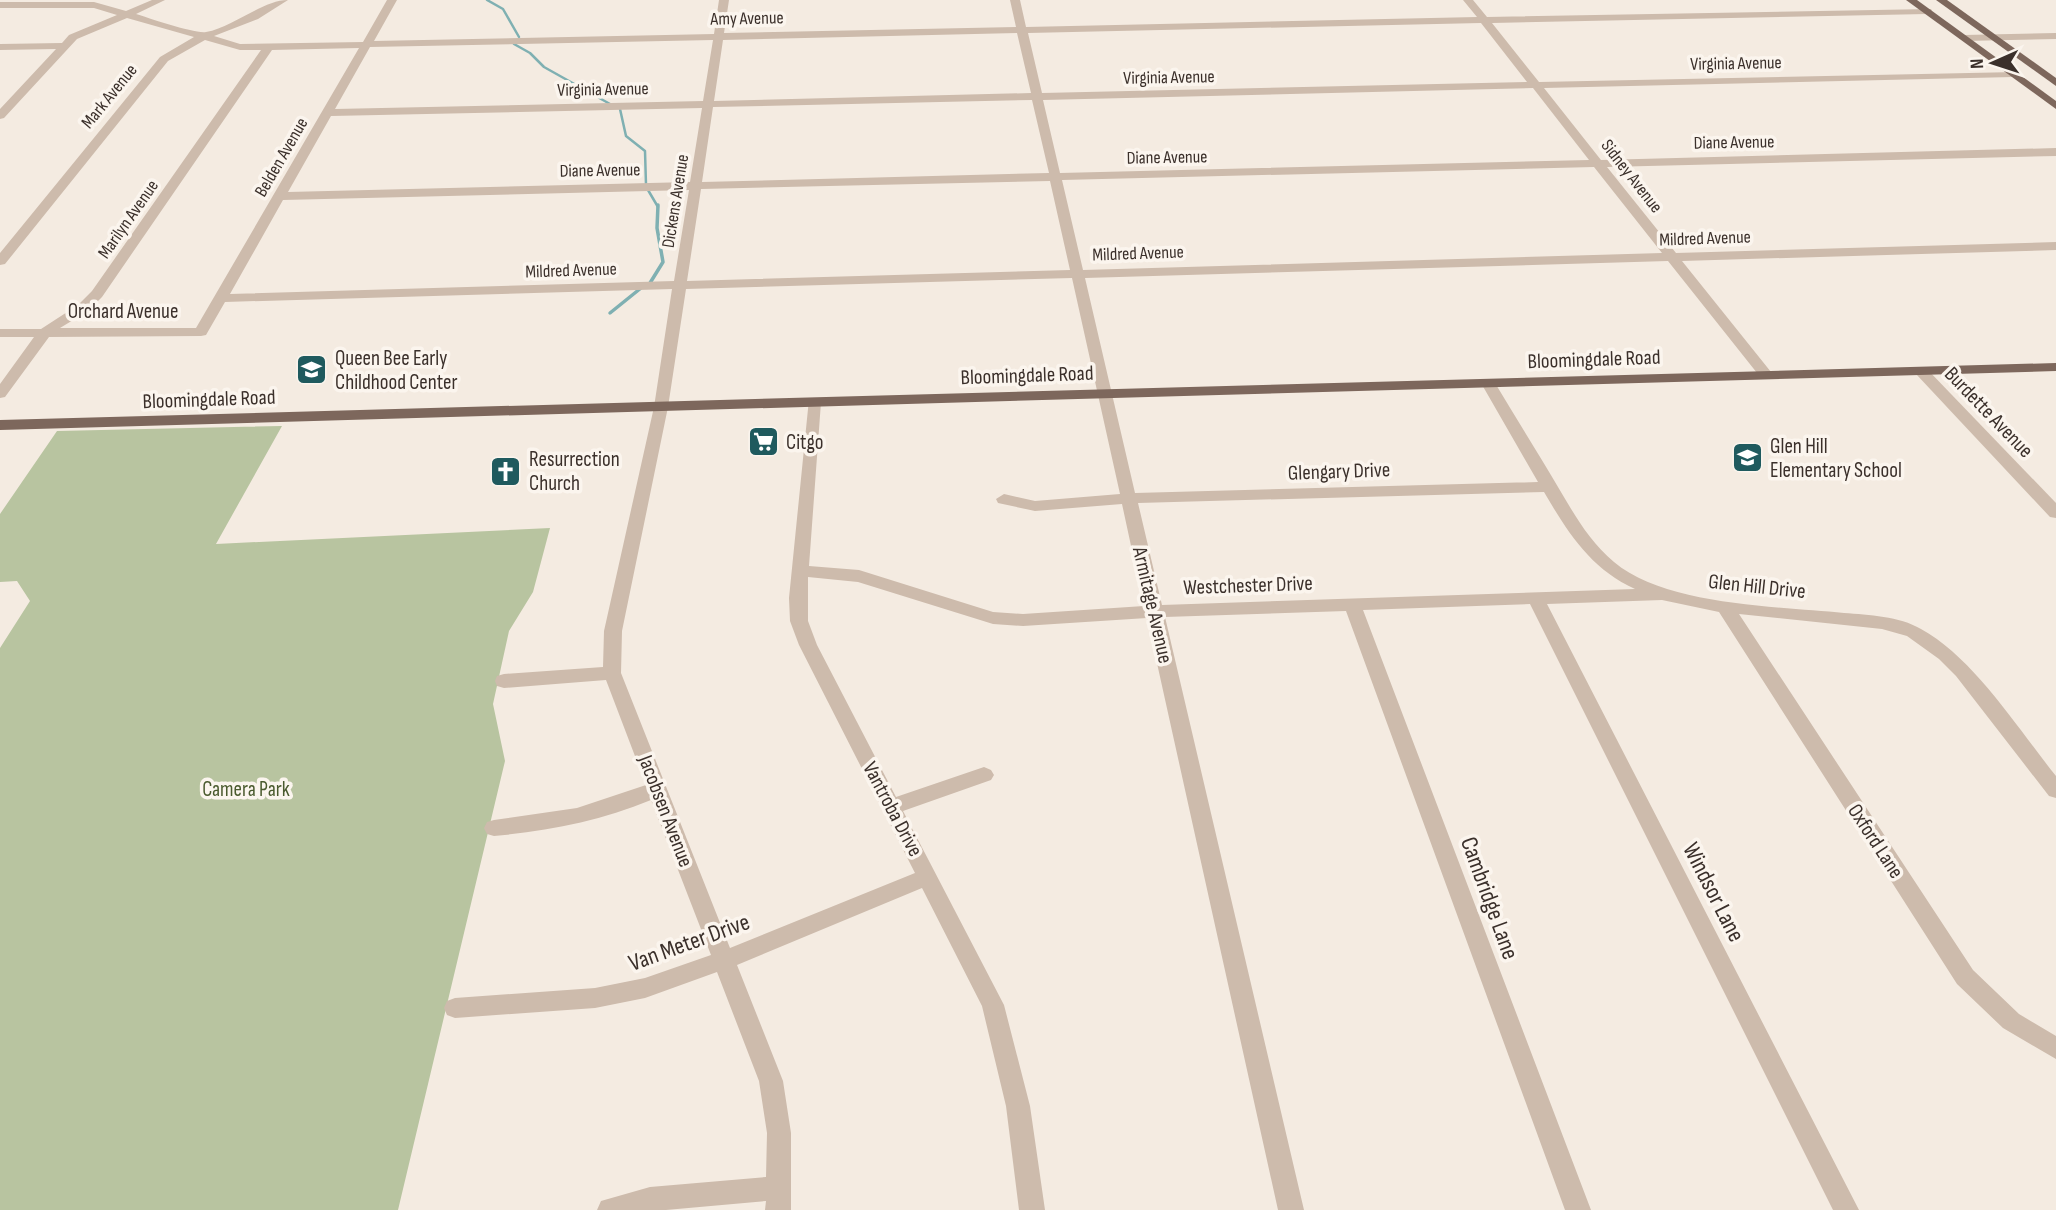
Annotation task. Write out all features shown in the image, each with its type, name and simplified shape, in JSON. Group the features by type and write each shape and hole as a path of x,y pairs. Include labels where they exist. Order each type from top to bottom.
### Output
{"main road":[{"path":"1912,0 2056,106"},
{"path":"1941,0 2056,83"},
{"name":"Bloomingdale Road","path":"0,425 2056,367"}],"street":[{"path":"0,116 64,46 81,32 160,0"},
{"name":"Mark Avenue","path":"0,261 164,59 180,48 265,11 283,0"},
{"name":"Belden Avenue","path":"201,332 392,0"},
{"name":"Dickens Avenue","path":"661,407 724,0"},
{"name":"Armitage Avenue","path":"1015,0 1292,1210"},
{"name":"Sidney Avenue","path":"1468,0 1766,375"},
{"name":"Amy Avenue","path":"9,3 85,4 231,46 268,48 1927,11"},
{"path":"1964,38 2056,36"},
{"path":"0,47 64,46"},
{"name":"Marilyn Avenue","path":"0,394 45,332 83,308 97,294 268,48"},
{"name":"Virginia Avenue","path":"327,113 2013,74"},
{"name":"Diane Avenue","path":"279,196 2056,152"},
{"name":"Mildred Avenue","path":"221,298 2056,246"},
{"path":"0,333 45,332"},
{"name":"Orchard Avenue","path":"45,332 201,332"},
{"name":"Burdette Avenue","path":"1921,371 2056,513"},
{"name":"Glen Hill Drive","path":"1488,383 1575,531 1608,566 1640,585 1662,594 1725,607 1867,620 1913,632 1945,654 1962,671 2056,789"},
{"name":"Vantroba Drive","path":"814,402 797,608 802,631 993,1005 1010,1057 1020,1107 1031,1210"},
{"name":"Jacobsen Avenue","path":"661,407 613,631 612,673 771,1081 779,1133 779,1199"},
{"name":"Glengary Drive","path":"1004,499 1035,506 1129,499 1550,486"},
{"name":"Westchester Drive","path":"800,571 859,576 967,611 1001,619 1155,611 1662,594"},
{"name":"Windsor Lane","path":"1535,598 1846,1210"},
{"name":"Cambridge Lane","path":"1352,604 1578,1210"},
{"name":"Oxford Lane","path":"1725,607 1965,977 2011,1021 2056,1048"},
{"path":"504,681 612,673"},
{"path":"891,807 984,775"},
{"path":"494,828 578,818 657,789"},
{"name":"Van Meter Drive","path":"455,1008 606,996 657,985 929,877"},
{"path":"610,1210 650,1199 779,1199"}],"green space":[{"name":"Camera Park","path":"282,426 216,544 550,528 533,592 509,631 493,704 505,761 398,1210 0,1210 0,648 30,601 17,581 0,582 0,514 57,431"}],"waterway":[{"path":"487,0 503,9 519,37"},
{"path":"514,44 530,53 544,67 610,104"},
{"path":"620,109 626,136 645,151 646,185"},
{"path":"648,190 658,207"},
{"path":"650,283 663,262 657,228 658,207"},
{"path":"610,313 641,288"}],"place":[{"name":"Queen Bee Early Childhood Center","path":"312,370"},
{"name":"Citgo","path":"763,442"},
{"name":"Glen Hill Elementary School","path":"1747,458"},
{"name":"Resurrection Church","path":"506,471"}]}
